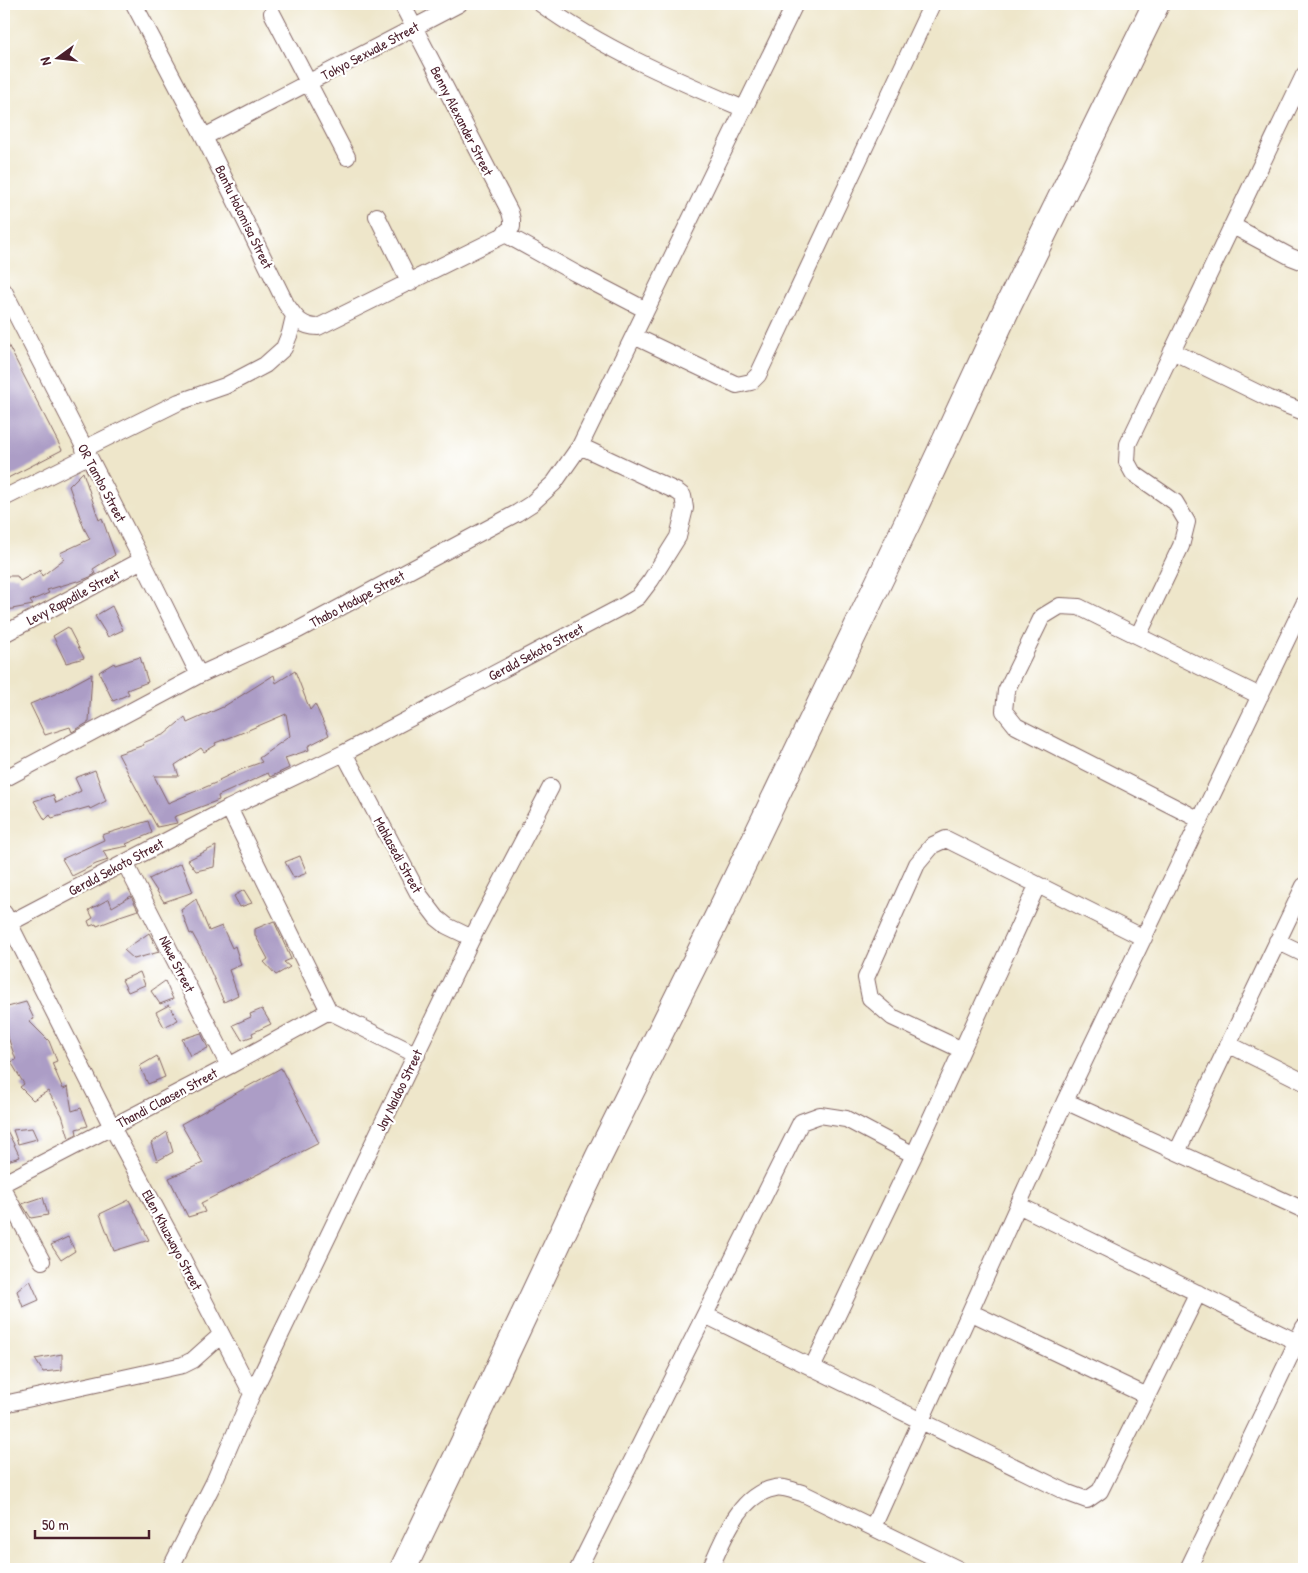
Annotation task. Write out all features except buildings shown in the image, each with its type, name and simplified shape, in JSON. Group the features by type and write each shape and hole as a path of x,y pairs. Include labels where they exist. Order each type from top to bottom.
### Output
{"main road":[{"path":"402,1569 598,1158 720,912 906,526 1008,306 1156,4"}],"street":[{"name":"Bantu Holomisa Street","path":"134,4 204,137 286,304 294,316"},
{"name":"Benny Alexander Street","path":"402,4 510,212 512,228 504,235"},
{"name":"Tokyo Sexwale Street","path":"204,137 459,4"},
{"path":"541,4 599,41 669,77 744,109"},
{"name":"Thabo Modupe Street","path":"4,779 199,675 298,630 517,514 532,504 554,483 580,446 795,4"},
{"path":"634,336 736,385 751,382 758,376 932,4"},
{"name":"Tokyo Sexwale Street","path":"272,13 346,156"},
{"path":"1138,636 1181,546 1187,522 1175,502 1134,474 1127,462 1128,444 1233,226 1297,108 1304,75"},
{"path":"377,216 410,283"},
{"path":"1233,226 1304,262"},
{"path":"4,498 179,402 225,386 265,365 284,348 290,334 294,316 309,327 318,327 504,235 646,310"},
{"name":"OR Tambo Street","path":"4,291 199,675"},
{"path":"1172,351 1270,399 1304,412"},
{"name":"Gerald Sekoto Street","path":"5,920 125,863 229,808 344,753 638,597 652,580 678,537 685,508 683,496 580,446"},
{"name":"Levy Rapodile Street","path":"4,634 142,560"},
{"path":"873,1528 1065,1101 1304,604"},
{"path":"1200,820 1016,726 1004,711 1006,691 1042,618 1060,606 1079,607 1260,696"},
{"name":"Mahlasedi Street","path":"344,753 418,893 437,918 447,926 472,938"},
{"name":"Jay Naidoo Street","path":"252,1394 472,938 551,787"},
{"path":"229,808 329,1011 417,1055"},
{"path":"962,1050 892,1017 870,998 866,978 917,864 933,845 946,839 1144,938"},
{"name":"Nkwe Street","path":"125,863 229,1066"},
{"path":"812,1368 914,1155 1038,886"},
{"path":"1177,1152 1304,886"},
{"name":"Ellen Khuzwayo Street","path":"5,920 252,1394"},
{"path":"1277,941 1304,954"},
{"name":"Thandi Claasen Street","path":"4,1183 229,1066 329,1011"},
{"path":"1228,1044 1304,1082"},
{"path":"1065,1101 1304,1210"},
{"path":"578,1569 802,1122 820,1115 846,1119 914,1155"},
{"path":"4,1191 42,1260"},
{"path":"1018,1205 1297,1342"},
{"path":"705,1315 1068,1493 1087,1500 1100,1491 1198,1294"},
{"path":"970,1312 1147,1396"},
{"path":"1188,1569 1304,1327"},
{"path":"4,1404 183,1365 193,1360 221,1335"},
{"path":"170,1569 214,1482 252,1394"},
{"path":"710,1569 730,1526 752,1496 776,1487 802,1492 958,1569"}]}
